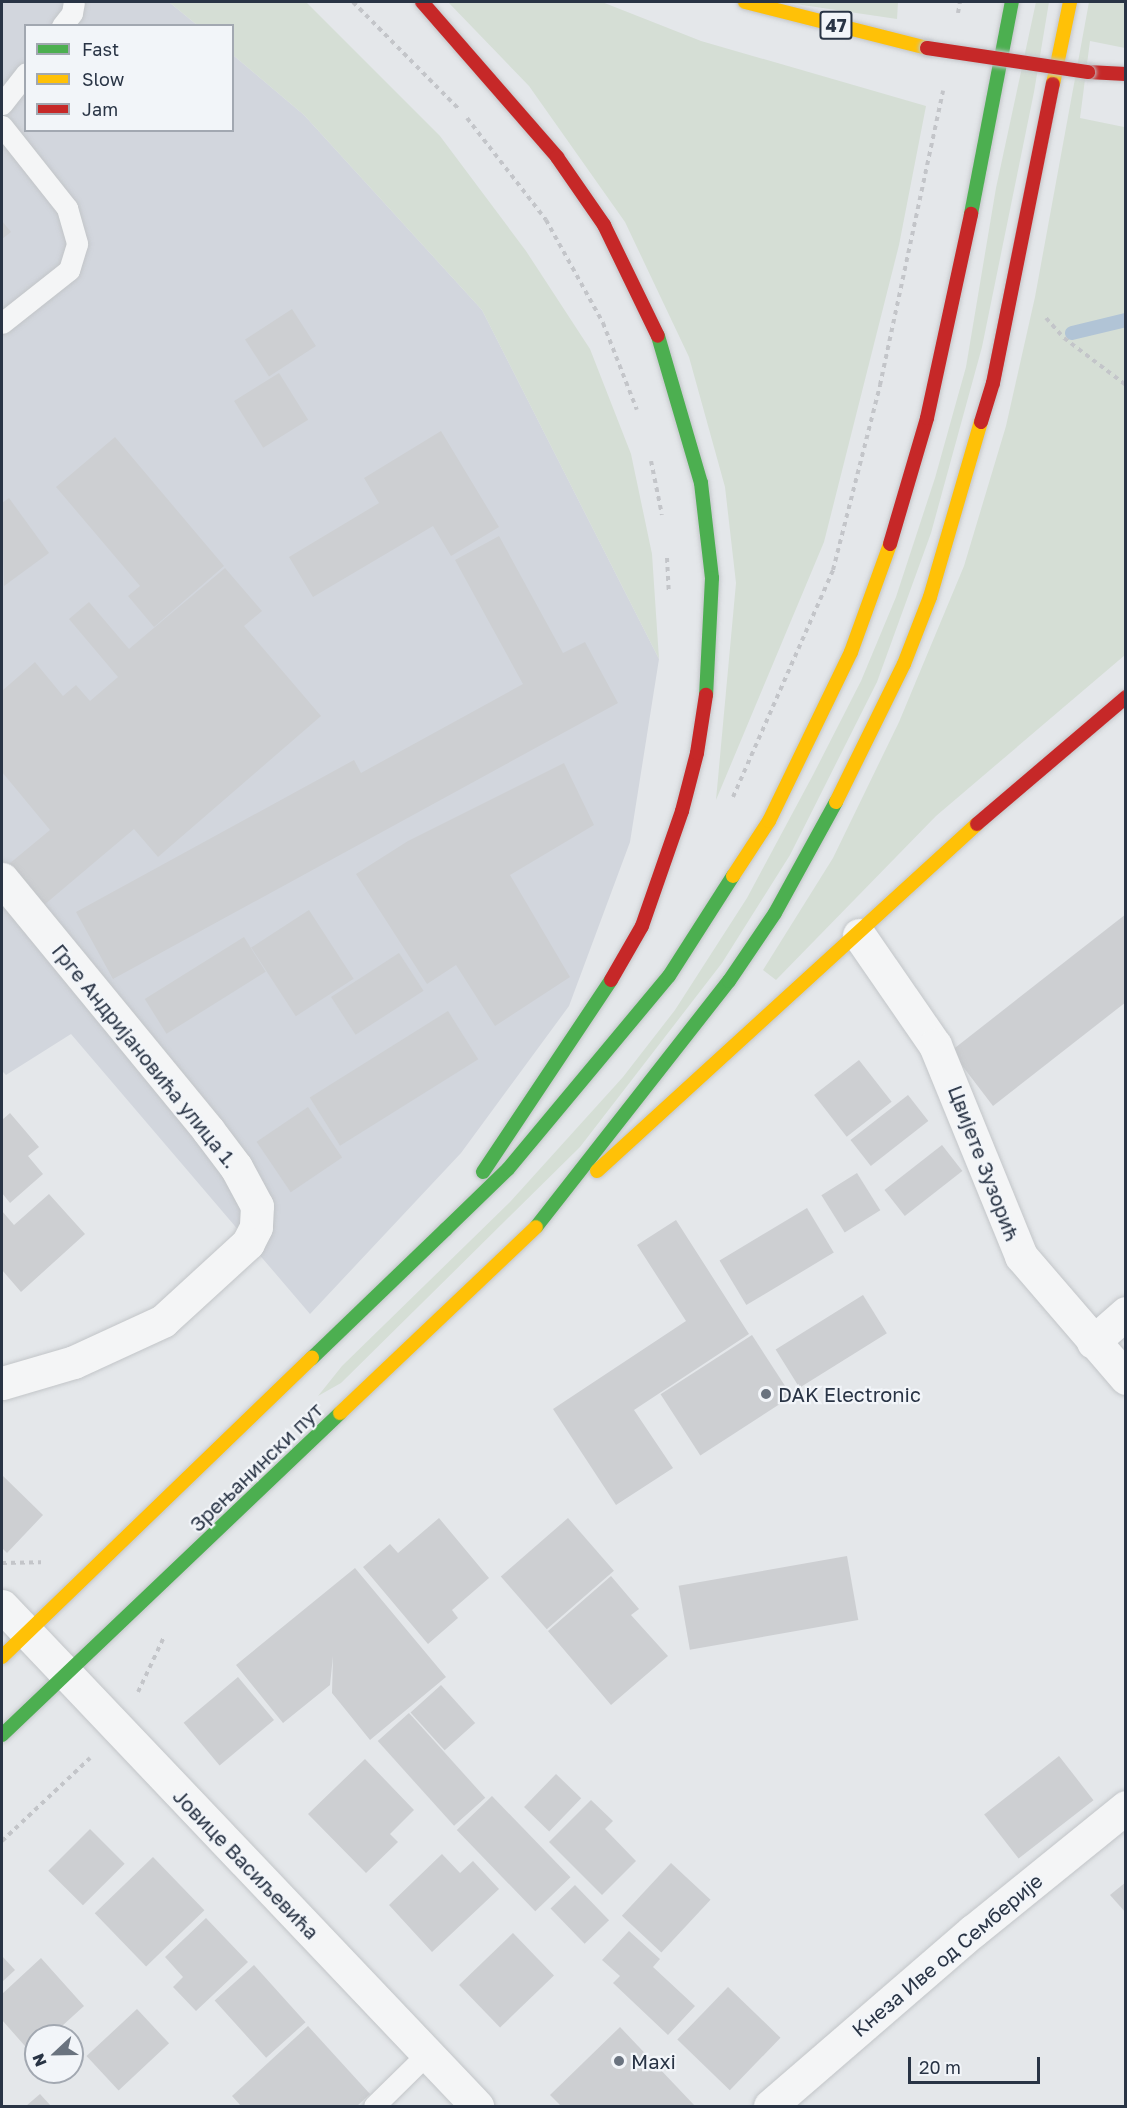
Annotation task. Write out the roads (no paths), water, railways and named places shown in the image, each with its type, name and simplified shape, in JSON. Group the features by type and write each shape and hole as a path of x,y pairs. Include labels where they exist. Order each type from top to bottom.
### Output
{"main road":[{"path":"422,2 527,121 604,225 665,351 701,483 712,578 709,674 697,753 682,811 642,926 594,1010 445,1230"},
{"name":"47","path":"745,2 927,48 1088,72 1125,74"},
{"path":"445,1230 508,1169 669,976 769,822 851,652 890,544 927,418 999,84 1012,2"},
{"path":"536,1227 729,981 818,838 904,664 930,597 993,383 1070,2"},
{"path":"536,1227 859,935 1016,789 1125,697"},
{"name":"Зрењанински пут","path":"2,1735 536,1227"},
{"name":"Зрењанински пут","path":"2,1657 445,1230"}],"street":[{"name":"Грге Андријановића улица 1.","path":"2,879 208,1130 236,1167 257,1206 256,1227 248,1243 163,1321 74,1362 2,1383"},
{"name":"Цвијете Зузорић","path":"859,935 935,1045 1021,1256 1125,1378"},
{"path":"1094,1342 1125,1313"},
{"name":"Јовице Васиљевића","path":"2,1606 65,1675 477,2106"},
{"name":"Кнеза Иве од Семберије","path":"770,2106 973,1931 1125,1807"}],"lane":[{"path":"64,24 72,13 74,2"},
{"path":"2,104 24,76"},
{"path":"2,126 67,208 77,244 69,270 2,323"},
{"path":"374,2106 427,2054"}],"waterway":[{"path":"1072,333 1126,320"}],"place":[{"name":"DAK Electronic","path":"766,1394"},
{"name":"Maxi","path":"619,2061"}]}
